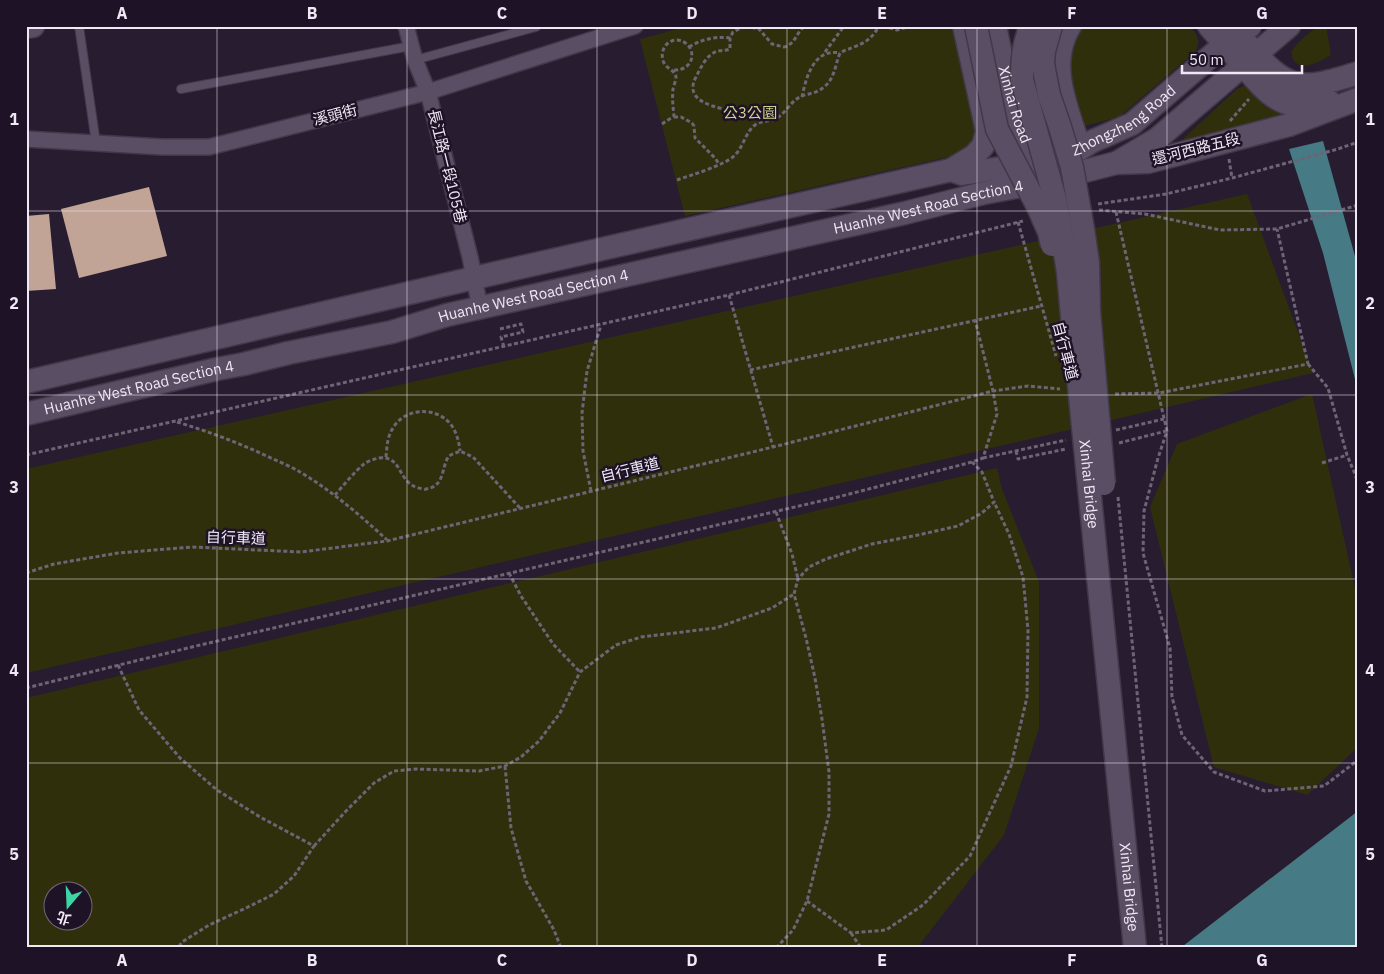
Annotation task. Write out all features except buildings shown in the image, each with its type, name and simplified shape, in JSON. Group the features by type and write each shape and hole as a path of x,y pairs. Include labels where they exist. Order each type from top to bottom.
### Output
{"street":[{"path":"26,27 34,26"},
{"name":"長江路一段105巷","path":"406,26 413,53 428,92 468,248 480,308"},
{"name":"溪頭街","path":"26,139 163,148 209,146 428,92 635,26"},
{"path":"951,170 974,156 983,146 987,130 964,26"},
{"path":"976,26 997,129 1038,207 1048,232 1061,284 1072,316"},
{"name":"Xinhai Road","path":"995,26 1005,74 1018,121 1038,172"},
{"name":"Xinhai Bridge","path":"1031,26 1024,46 1022,80 1052,189 1068,272 1135,948"},
{"name":"Xinhai Bridge","path":"1050,26 1044,51 1045,78 1072,167 1088,263 1089,311 1094,369 1149,948"},
{"path":"1070,26 1064,35 1058,60 1061,87 1080,149"},
{"path":"1209,26 1237,33 1260,86 1277,100 1296,105 1352,101"},
{"name":"Zhongzheng Road","path":"1116,163 1157,140 1290,26"},
{"name":"Zhongzheng Road","path":"1038,172 1094,141 1132,124 1237,33"},
{"path":"1250,60 1288,81 1303,85 1326,83 1358,73"},
{"name":"還河西路五段","path":"1038,172 1116,163 1148,162 1289,125 1352,101"},
{"name":"Huanhe West Road Section 4","path":"26,382 951,170 962,174 1038,172"},
{"name":"Huanhe West Road Section 4","path":"26,414 288,353 392,332 447,315 905,213 984,193 1038,172"}],"lane":[{"path":"79,26 96,143"},
{"path":"181,89 413,53 536,27"}],"path":[{"path":"769,120 753,114 720,108 702,101 692,91 693,82 708,57 718,51 730,49 730,38 733,32 745,26 759,29 772,44 784,47 792,44 799,30 805,26"},
{"path":"823,55 844,26"},
{"path":"802,97 812,67 817,59 823,55 831,51 840,53 862,44 881,26 896,30 911,26"},
{"path":"689,47 707,39 730,38"},
{"path":"677,40 686,44 692,55 684,69 673,70 666,66 662,59 662,54 664,46 677,40"},
{"path":"677,180 733,157 755,125 761,121 776,119 800,97 819,91 832,79 840,53"},
{"path":"673,70 676,77 673,90 674,117"},
{"path":"1230,122 1254,93"},
{"path":"662,124 674,117 682,117 692,122 696,138 719,164"},
{"path":"1090,206 1166,194 1286,164 1358,142"},
{"path":"1228,158 1232,178"},
{"path":"1098,210 1145,214 1220,230 1276,229 1357,205"},
{"path":"1116,212 1167,431 1144,511 1143,553 1170,648 1172,697 1182,735 1214,772 1265,791 1324,786 1358,760"},
{"path":"26,455 729,295 1024,221"},
{"name":"自行車道","path":"1018,222 1057,361"},
{"path":"1276,229 1308,364 1328,388 1347,455 1358,484"},
{"path":"729,295 772,447"},
{"path":"750,370 1041,306"},
{"path":"26,688 509,573 776,512 912,479 983,458 997,414 975,320"},
{"path":"500,329 521,324 523,332 501,337 504,346"},
{"path":"591,491 583,451 582,413 587,372 601,324"},
{"path":"1109,394 1159,393 1308,364"},
{"name":"自行車道","path":"26,573 54,564 118,553 192,547 301,552 387,541 993,391 1028,386 1065,389"},
{"path":"386,457 387,441 393,427 405,415 420,411 437,414 451,425 458,439 460,451"},
{"path":"176,421 254,449 300,471 335,495 387,541"},
{"path":"1113,444 1167,431"},
{"path":"1016,451 1018,460 1070,449"},
{"path":"335,495 364,464 374,459 386,457 394,462 404,479 414,487 426,490 436,485 443,476 446,461 450,455 460,451 473,457 521,508"},
{"path":"1322,463 1347,455"},
{"path":"851,933 886,930 923,905 970,856 1011,766 1027,697 1028,630 1023,577 1009,534 982,472 972,462"},
{"path":"1118,494 1162,948"},
{"path":"798,578 809,567 826,559 872,544 958,526 982,513 994,502"},
{"path":"776,512 792,554 798,578 794,594 815,678 830,772 829,814 807,901 793,930 776,948"},
{"path":"509,573 520,596 553,644 580,672"},
{"path":"178,948 182,942 209,925 274,894 294,876 314,846 346,811 374,783 394,771 416,769 479,771 505,766 521,757 539,741 560,713 580,672 616,645 641,637 716,628 772,608 794,594"},
{"path":"118,665 140,710 180,758 217,790 260,818 314,846"},
{"path":"505,766 511,828 526,880 554,930 561,948"},
{"path":"807,901 851,933 861,948"}],"green space":[{"name":"公3公園","path":"689,26 959,26 980,115 975,142 957,155 685,216 640,39"},
{"path":"1075,26 1190,26 1196,35 1198,43 1196,51 1119,117 1083,126 1067,78"},
{"path":"1318,26 1326,26 1331,55 1308,65 1295,62 1292,51 1307,34"},
{"path":"1244,86 1252,86 1293,113 1182,142 1237,89"},
{"path":"1247,194 1313,373 26,673 26,469"},
{"path":"1312,394 1358,602 1358,747 1307,795 1214,767 1150,507 1177,444"},
{"path":"997,468 1002,489 1039,582 1039,728 1004,835 917,948 26,948 26,698"}],"shaded area":[{"path":"1323,141 1358,267 1358,391 1323,253 1289,149"},
{"path":"1358,811 1358,948 1175,948 1183,946"}]}
